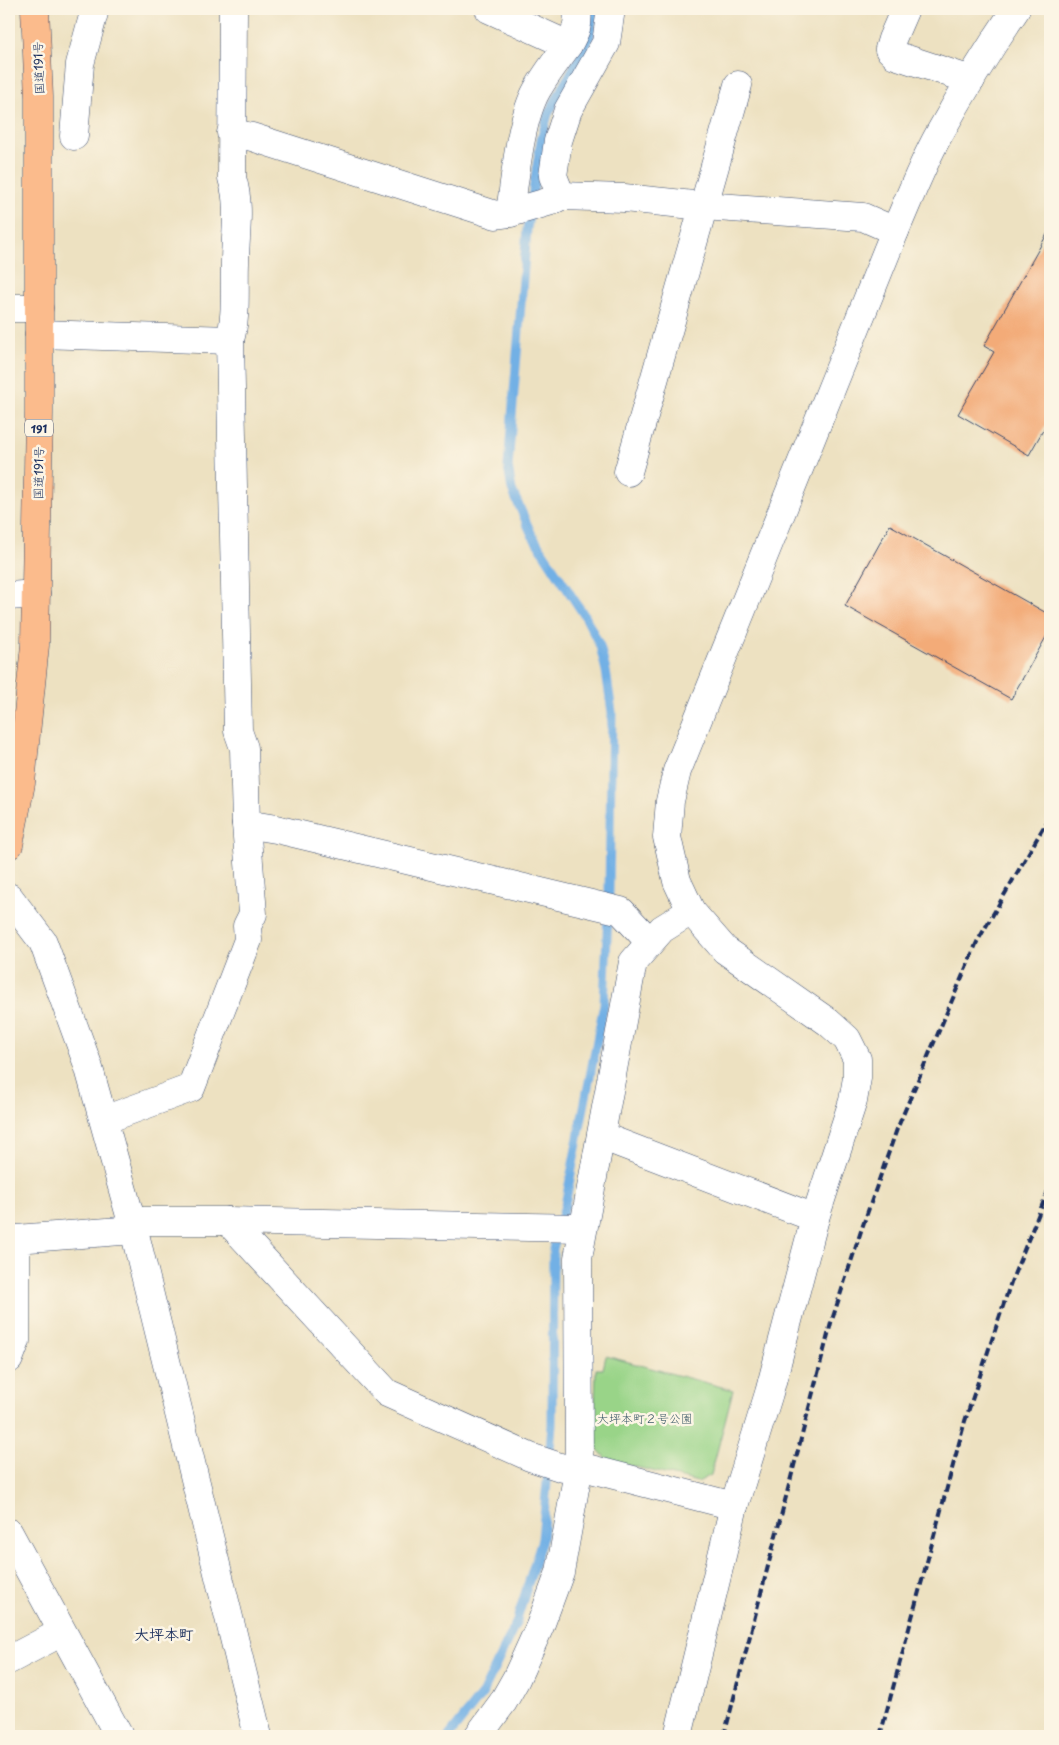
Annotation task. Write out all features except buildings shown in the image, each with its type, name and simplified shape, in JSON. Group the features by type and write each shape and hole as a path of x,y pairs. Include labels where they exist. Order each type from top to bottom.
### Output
{"highway":[{"name":"国道191号","path":"9,845 21,783 35,645 39,413 39,97 35,9"}],"street":[{"path":"74,136 80,64 95,9"},
{"path":"104,1120 191,1088 248,940 247,926 253,914 246,824 244,748 238,731 230,340 235,324 235,261 237,241 236,192 232,178 231,133 233,9"},
{"path":"489,9 568,45"},
{"path":"513,212 519,152 532,101 537,90 575,33 579,21 577,9"},
{"path":"556,199 553,176 558,141 568,110 606,43 611,9"},
{"path":"905,9 892,39 889,49 891,52 970,80"},
{"path":"678,1736 734,1506 769,1393 815,1218 853,1101 857,1078 857,1059 847,1039 828,1022 725,950 692,911 677,881 667,837 670,801 677,771 895,231 937,137 992,44 1016,9"},
{"path":"628,472 738,85"},
{"path":"39,97 77,94"},
{"path":"231,133 252,137 496,214 513,212 556,199 624,198 703,206 863,217 895,231"},
{"path":"9,308 39,321 230,340"},
{"path":"9,596 36,594"},
{"path":"246,824 276,829 621,911 650,942"},
{"path":"9,897 43,942 88,1065 133,1225 258,1736"},
{"path":"478,1736 503,1702 516,1678 540,1626 560,1572 571,1467 577,1352 578,1229 602,1136 633,962 662,929 692,911"},
{"path":"602,1136 815,1218"},
{"path":"228,1220 387,1393 530,1456 734,1506"},
{"path":"11,1346 16,1239 133,1225 228,1220 578,1229"},
{"path":"9,1533 120,1736"},
{"path":"9,1660 62,1632"}],"green space":[{"name":"大坪本町２号公園","path":"606,1356 733,1390 711,1475 698,1482 607,1460 594,1445 596,1369 603,1369"}],"waterway":[{"path":"449,1736 483,1693 516,1623 542,1539 552,1425 553,1249 565,1205 604,1004 609,891 612,712 606,671 600,646 586,618 532,535 512,490 508,467 527,229 541,140 548,114 590,38 594,9"}],"railway":[{"path":"724,1736 831,1323 897,1129 977,942 1050,816"},
{"path":"880,1736 965,1421 1011,1282 1050,1186"}],"district":[{"name":"大坪本町","path":"164,1633"}]}
